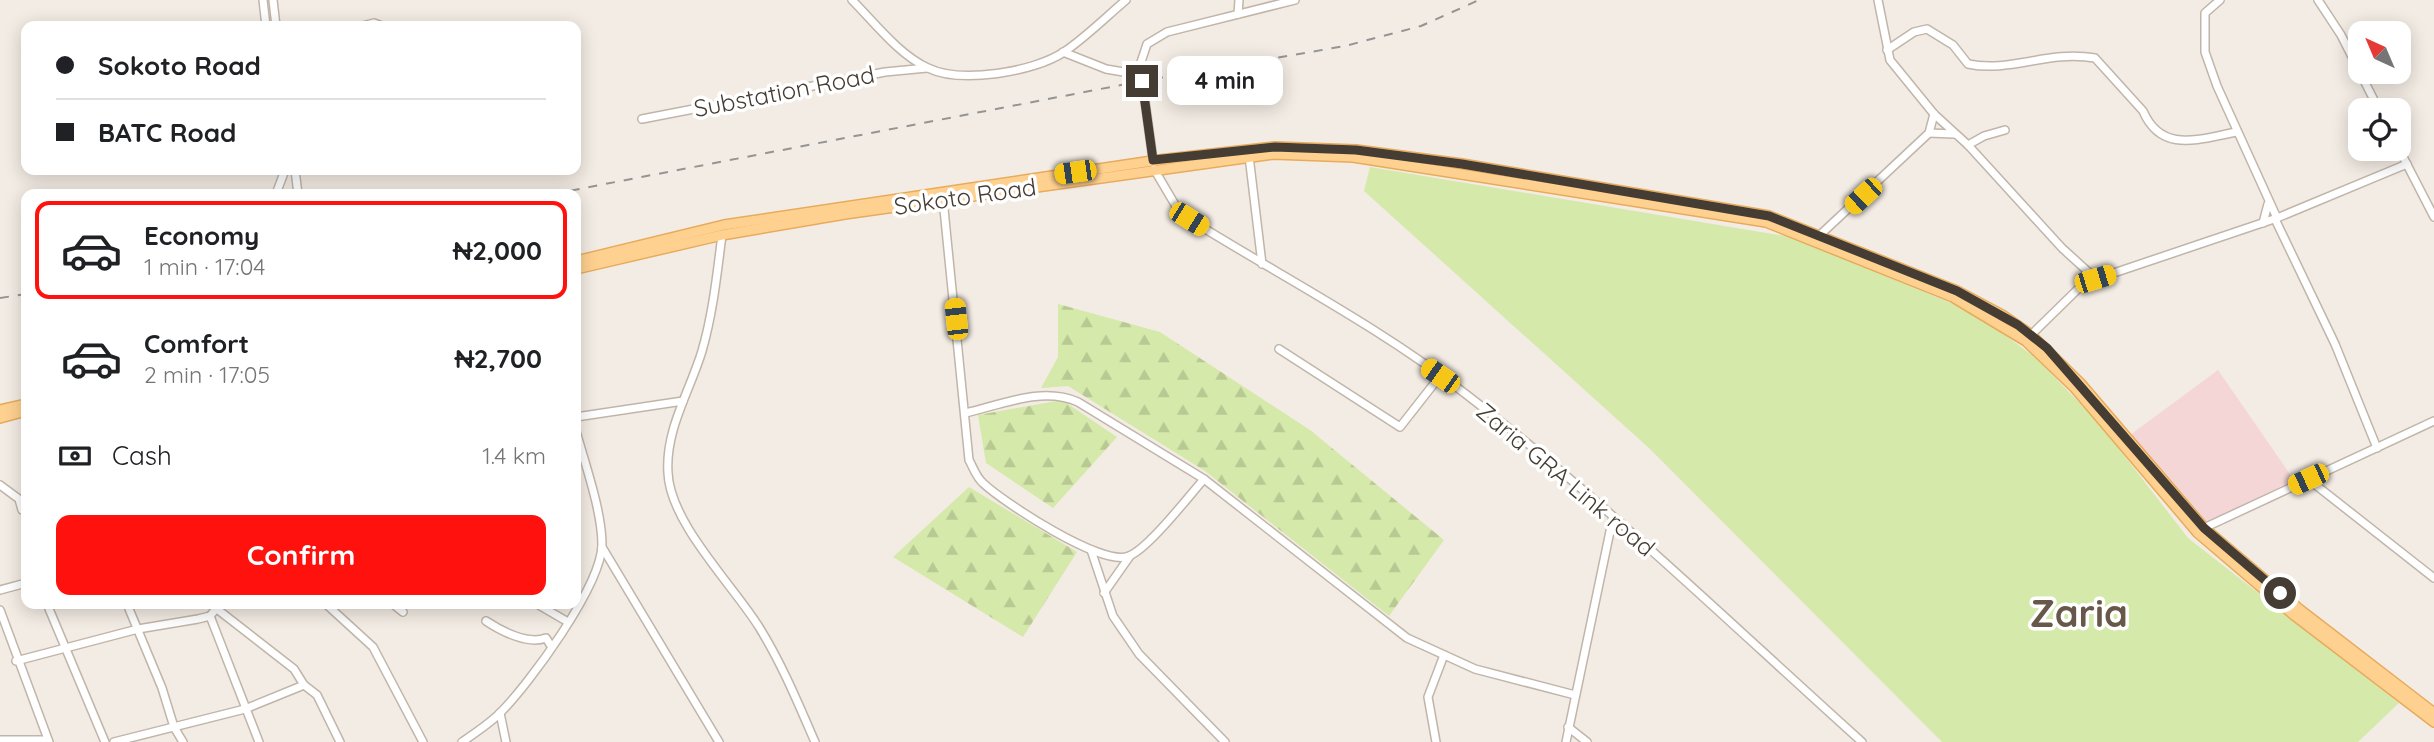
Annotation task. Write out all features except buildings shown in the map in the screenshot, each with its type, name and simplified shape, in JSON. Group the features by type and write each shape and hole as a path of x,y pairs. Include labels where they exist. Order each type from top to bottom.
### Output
{"main road":[{"name":"Sokoto Road","path":"581,260 724,225 1275,147 1356,150 1462,164 1757,213 1821,234 1957,291 2002,315 2031,335 2072,374 2204,528 2299,609 2434,713"},
{"name":"Sokoto Road","path":"1154,164 1273,154 1353,157 1766,222 1953,297 2005,326 2041,353 2207,542 2294,615 2434,722"},
{"name":"Sokoto Road","path":"581,269 722,235 1049,180"},
{"path":"0,410 21,405"},
{"path":"0,418 21,412"}],"street":[{"path":"263,0 265,21"},
{"path":"273,0 275,21"},
{"path":"852,0 909,55 927,68 967,77 990,75 1063,52 1126,0"},
{"path":"1238,15 1239,0"},
{"path":"1154,164 1141,75 1143,49 1153,38 1295,0"},
{"path":"1878,0 1890,60 1934,114 1968,145 2095,279"},
{"path":"2220,0 2205,13 2205,52 2225,108 2335,344 2377,448"},
{"path":"2311,0 2319,1 2341,35 2373,98"},
{"path":"1887,50 1914,32 1927,29 1953,45 1968,64 1980,67 1994,68 2068,54 2095,58 2143,111 2147,121 2168,139 2182,142 2237,132"},
{"path":"1063,52 1106,69 1141,75"},
{"name":"Substation Road","path":"642,119 885,72 927,68"},
{"path":"1821,234 1929,134 1934,114"},
{"path":"1968,145 1984,136 2005,130"},
{"path":"1929,134 1954,134"},
{"path":"1250,156 1262,264"},
{"path":"2405,161 2434,217"},
{"name":"Zaria GRA Link road","path":"1154,164 1177,208 1189,219 1380,333 1440,376 1613,517 1862,742"},
{"path":"2031,335 2079,288 2095,279 2263,223 2407,164"},
{"path":"943,199 969,460 980,480 995,493 1091,550 1112,556 1130,556"},
{"path":"2263,223 2268,204"},
{"path":"722,235 710,320 668,456 672,494 703,549 770,646 816,742"},
{"path":"1279,349 1334,381 1400,427 1440,376"},
{"path":"965,413 1046,394 1062,395 1205,479 1390,627 1444,656 1505,679 1574,695"},
{"path":"581,416 683,401"},
{"path":"2204,528 2434,421"},
{"path":"581,450 600,524 602,547 590,585 581,600"},
{"path":"1104,593 1130,556 1205,479"},
{"path":"2308,479 2434,578"},
{"path":"0,485 19,499 21,506"},
{"path":"1566,742 1613,517"},
{"path":"602,547 719,742"},
{"path":"1091,550 1113,616 1139,654 1225,742"},
{"path":"0,590 21,584"},
{"path":"49,609 105,742"},
{"path":"129,609 174,727 183,742"},
{"path":"16,661 138,629 210,616 216,609"},
{"path":"221,609 257,644 294,669 304,685 317,695 340,742"},
{"path":"331,609 373,647 423,742"},
{"path":"399,609 403,612"},
{"path":"546,609 568,622"},
{"path":"462,742 500,713 576,609"},
{"path":"0,740 48,741 1,615"},
{"path":"210,616 258,742"},
{"path":"486,621 512,634 540,640 546,638 551,646"},
{"path":"1436,742 1428,697 1444,656"},
{"path":"114,742 245,709 304,685"},
{"path":"500,713 506,742"},
{"path":"1568,727 1587,742"}],"shaded area":[{"path":"2218,370 2294,480 2210,522 2201,522 2130,435"}],"green space":[{"path":"1370,167 1791,237 1975,313 2036,358 2099,423 2188,538 2399,703 2358,742 1942,742 1650,449 1364,191"},
{"path":"1058,304 1160,332 1310,430 1444,540 1389,616 1205,471 1068,386 1041,388 1058,357"},
{"path":"1062,400 1117,437 1053,508 986,463 978,415"},
{"path":"969,487 1077,552 1023,637 893,557"}],"railway":[{"path":"579,189 1142,81 1345,46 1421,26 1479,0"},
{"path":"0,298 21,295"}],"district":[{"name":"Zaria","path":"2079,613"}],"route":[{"path":"1142,81 1153,160 1275,147 1356,150 1462,164 1769,216 1788,221 1957,291 2018,325 2047,348 2204,528 2280,593"}]}
